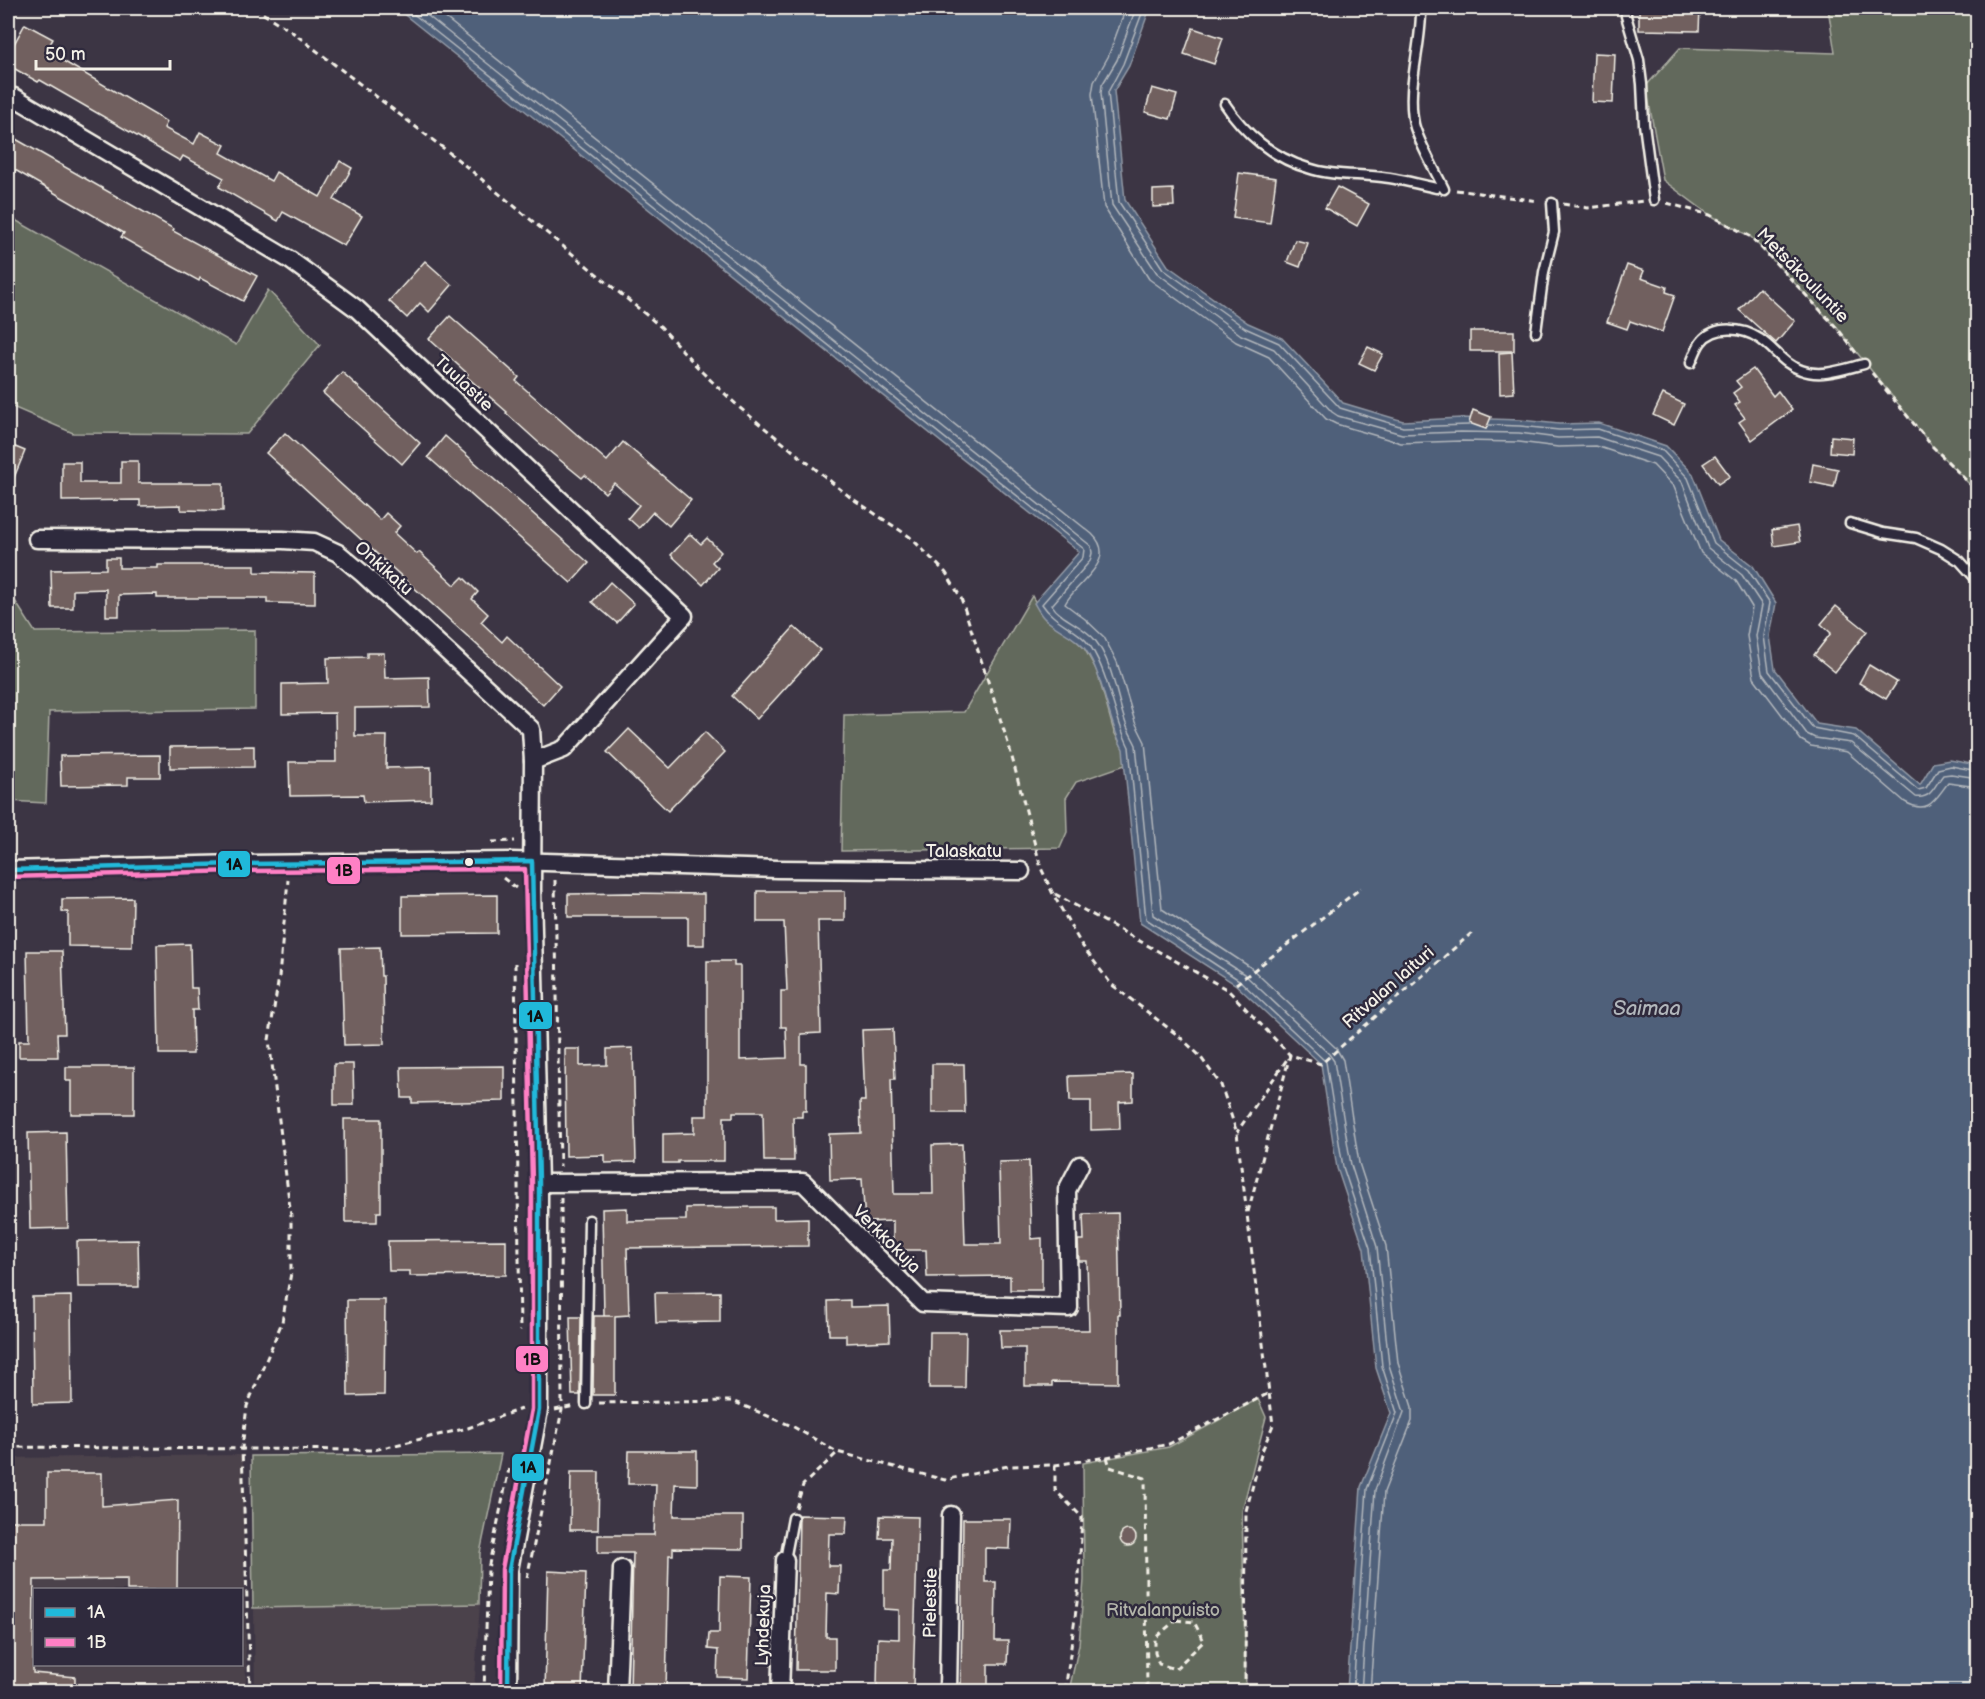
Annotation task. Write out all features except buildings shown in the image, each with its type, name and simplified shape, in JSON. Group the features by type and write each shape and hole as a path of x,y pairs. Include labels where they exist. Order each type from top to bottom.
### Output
{"street":[{"name":"Tuulastie","path":"14,98 290,260 357,309 684,616 564,748 533,760"},
{"name":"Onkikatu","path":"37,539 314,542 338,554 363,574 531,729 539,1183 539,1410 509,1570 508,1692"},
{"name":"Talaskatu","path":"8,870 237,864 532,861 765,869 1021,871"},
{"name":"Verkkokuja","path":"539,1183 802,1182 923,1303 1069,1308 1067,1190 1080,1165"},
{"name":"Pielestie","path":"948,1692 951,1515"},
{"name":"Lyhdekuja","path":"780,1692 785,1560"},
{"path":"617,1692 622,1569"}],"lane":[{"path":"1421,8 1421,30 1412,88 1414,125 1440,188"},
{"path":"1626,8 1626,16 1639,60 1644,124 1654,200"},
{"path":"1225,104 1238,124 1256,140 1284,159 1309,169 1383,177 1440,188"},
{"path":"1536,332 1544,272 1554,232 1552,202"},
{"path":"1691,363 1701,341 1717,330 1737,330 1760,339 1785,362 1802,371 1823,374 1864,364"},
{"path":"1850,523 1882,533 1916,538 1933,545 1960,561 1977,581"},
{"path":"586,1404 589,1220"},
{"path":"785,1560 793,1518"}],"path":[{"path":"254,8 291,31 451,154 661,327 702,372 740,408 850,497 910,537 946,573 961,598 1009,746 1041,868 1053,894 1081,944 1111,984 1180,1037 1199,1055 1221,1085 1237,1133 1271,1392 1273,1425 1262,1451 1246,1511 1245,1692"},
{"name":"Metsäkouluntie","path":"1440,188 1588,208 1654,200 1710,214 1751,237 1838,329 1932,446 1977,492"},
{"path":"512,841 514,897"},
{"path":"250,1692 242,1448 247,1406 282,1322 291,1273 291,1216 268,1040 279,977 288,882"},
{"path":"1236,984 1361,888"},
{"path":"1053,894 1228,990 1290,1055"},
{"name":"Ritvalan laituri","path":"1290,1055 1320,1064 1474,931"},
{"path":"515,952 520,1337"},
{"path":"1237,1133 1290,1055"},
{"path":"1247,1214 1290,1055"},
{"path":"8,1447 374,1450 468,1428 521,1409 562,1410 586,1404 732,1401 792,1425 837,1452 945,1480 1008,1466 1055,1465 1169,1444 1271,1392"},
{"path":"519,1420 521,1409"},
{"path":"793,1518 803,1485 837,1452"},
{"path":"1107,1457 1110,1467 1146,1478 1147,1692"},
{"path":"1055,1465 1055,1490 1082,1517 1078,1595 1065,1692"},
{"path":"484,1692 488,1569 509,1466"},
{"path":"1176,1620 1194,1622 1204,1641 1175,1669 1159,1664 1155,1653 1155,1638 1176,1620"},
{"path":"1147,1654 1155,1653"}],"shaded area":[{"path":"243,1455 246,1691 8,1691 8,1458"},
{"path":"480,1604 474,1691 255,1691 254,1608"}],"green space":[{"path":"1828,8 1977,8 1977,492 1932,446 1838,329 1751,237 1710,215 1663,180 1646,86 1680,48 1835,53"},
{"path":"8,216 236,345 268,290 320,345 247,434 73,433 8,405"},
{"path":"8,590 35,632 255,630 255,709 49,712 46,803 8,801"},
{"path":"1032,596 1045,619 1070,635 1084,648 1097,671 1114,732 1124,750 1125,765 1076,782 1066,798 1067,832 1060,848 841,851 844,715 964,712"},
{"name":"Ritvalanpuisto","path":"1258,1399 1266,1417 1242,1511 1246,1691 1069,1691 1079,1645 1084,1580 1083,1463 1169,1447"},
{"path":"501,1454 480,1553 479,1604 253,1608 251,1456"}],"water":[{"name":"Saimaa","path":"396,8 1150,8 1129,66 1114,91 1125,200 1168,266 1248,323 1282,338 1343,403 1403,421 1461,418 1559,424 1599,423 1666,446 1693,474 1719,540 1753,566 1776,603 1770,636 1775,669 1817,724 1856,730 1920,785 1933,763 1950,760 1977,765 1977,1691 1347,1691 1361,1487 1391,1413 1376,1368 1364,1249 1337,1168 1321,1064 1235,984 1140,923 1123,749 1097,672 1085,649 1044,618 1034,603 1079,552"}],"transit line":[{"name":"1A","path":"8,870 237,864 532,861 539,1183 539,1410 509,1570 508,1692"},
{"name":"1B","path":"8,877 237,871 525,869 532,1183 532,1409 502,1569 501,1692"}]}
